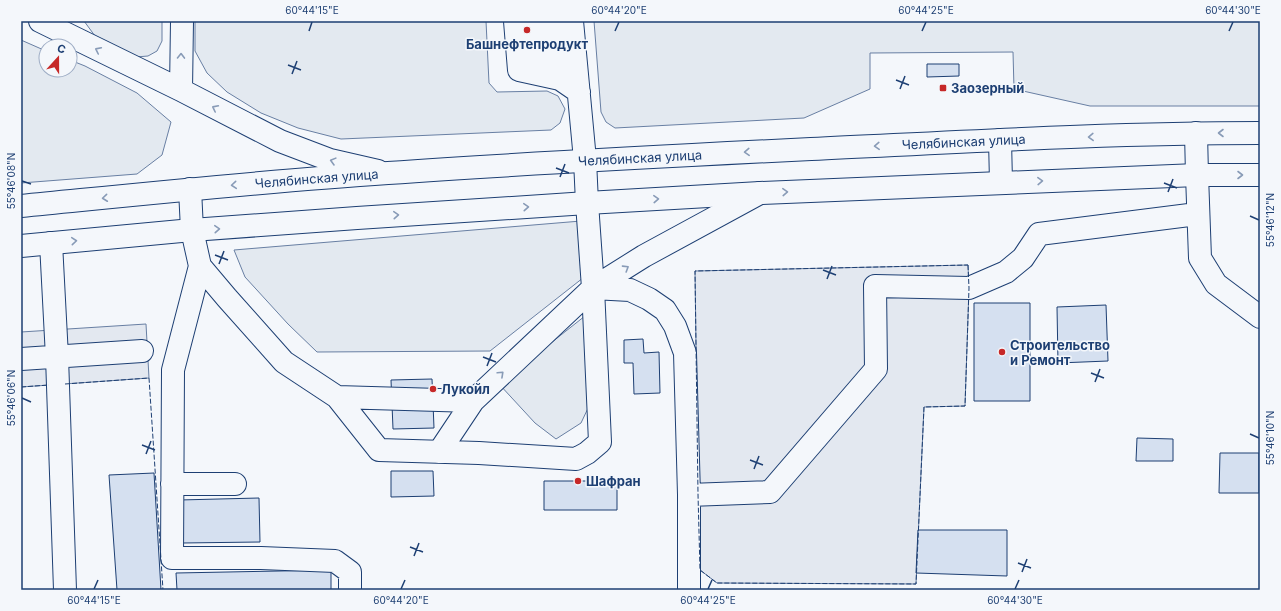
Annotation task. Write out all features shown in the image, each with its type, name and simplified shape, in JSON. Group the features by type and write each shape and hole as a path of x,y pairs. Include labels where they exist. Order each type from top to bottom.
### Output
{"main road":[{"path":"40,21 181,90 280,142 330,160 384,173"},
{"path":"181,90 182,21"},
{"path":"515,21 519,70 550,76 579,92"},
{"path":"534,21 550,76"},
{"path":"550,76 554,21"},
{"path":"200,266 284,362 337,397 379,450 480,452 576,459 587,453 600,442 585,160 572,21"},
{"path":"1196,133 1197,214 1200,258 1216,284 1260,317"},
{"name":"Челябинская улица","path":"21,206 190,189 384,173 585,160 1000,140 1196,133 1260,133"},
{"path":"1000,140 1001,182"},
{"path":"21,246 192,230 587,203 760,193 1001,182 1260,174"},
{"path":"190,189 192,230 200,266 173,370 172,558 335,560 350,572 350,590"},
{"path":"439,452 473,401 593,288 644,256 760,193"},
{"path":"689,495 770,492 876,370 876,286 969,288 1006,272 1023,258 1039,234 1197,214"},
{"path":"51,243 57,357 65,590"},
{"path":"593,288 630,290 649,299 665,310 675,326 685,353 689,495 689,590"},
{"path":"21,359 142,351"},
{"path":"337,397 473,401"},
{"path":"172,484 235,484"}],"shaded area":[{"path":"84,21 162,21 162,41 157,51 148,56 136,57 95,36"},
{"path":"195,21 486,21 489,83 497,92 547,91 558,96 565,109 560,123 551,130 341,139 298,128 261,113 227,92 207,73 195,51"},
{"path":"594,21 1260,21 1260,106 1090,106 1014,89 1013,52 870,53 870,89 804,118 615,128 606,122 601,112"},
{"path":"21,40 38,47 38,78 78,78 78,63 137,93 171,122 162,155 137,174 21,183"},
{"path":"581,221 588,274 490,351 317,352 288,324 245,277 234,250"},
{"path":"968,265 969,288 965,406 924,407 916,584 717,583 700,570 695,271"},
{"path":"590,312 590,404 581,423 556,439 535,423 499,384"},
{"path":"146,324 149,378 21,387 21,332"}],"building":[{"path":"927,64 959,64 959,76 927,77"},
{"name":"Строительство и Ремонт","path":"974,303 1030,303 1030,401 974,401"},
{"path":"1106,305 1108,361 1058,363 1057,307"},
{"path":"643,339 644,353 659,352 660,393 634,394 633,363 624,363 624,340"},
{"path":"432,379 434,428 393,429 391,380"},
{"path":"1137,438 1173,439 1173,461 1136,461"},
{"path":"1220,453 1259,453 1259,493 1219,493"},
{"path":"391,471 433,471 434,496 391,497"},
{"path":"154,473 161,590 117,590 109,475"},
{"path":"544,481 617,481 617,510 544,510"},
{"path":"259,498 260,542 182,543 179,500"},
{"path":"918,530 1007,530 1007,576 916,573"},
{"path":"331,570 331,590 177,590 176,573"}],"fence":[{"path":"968,265 969,288 965,406 924,407 916,584 717,583 700,570 695,271 968,265"},
{"path":"65,384 149,378 163,590"},
{"path":"21,387 49,385"}],"place":[{"name":"Башнефтепродукт","path":"527,30"},
{"name":"Заозерный","path":"943,88"},
{"name":"Строительство и Ремонт","path":"1002,352"},
{"name":"Лукойл","path":"433,389"},
{"name":"Шафран","path":"578,481"}]}
